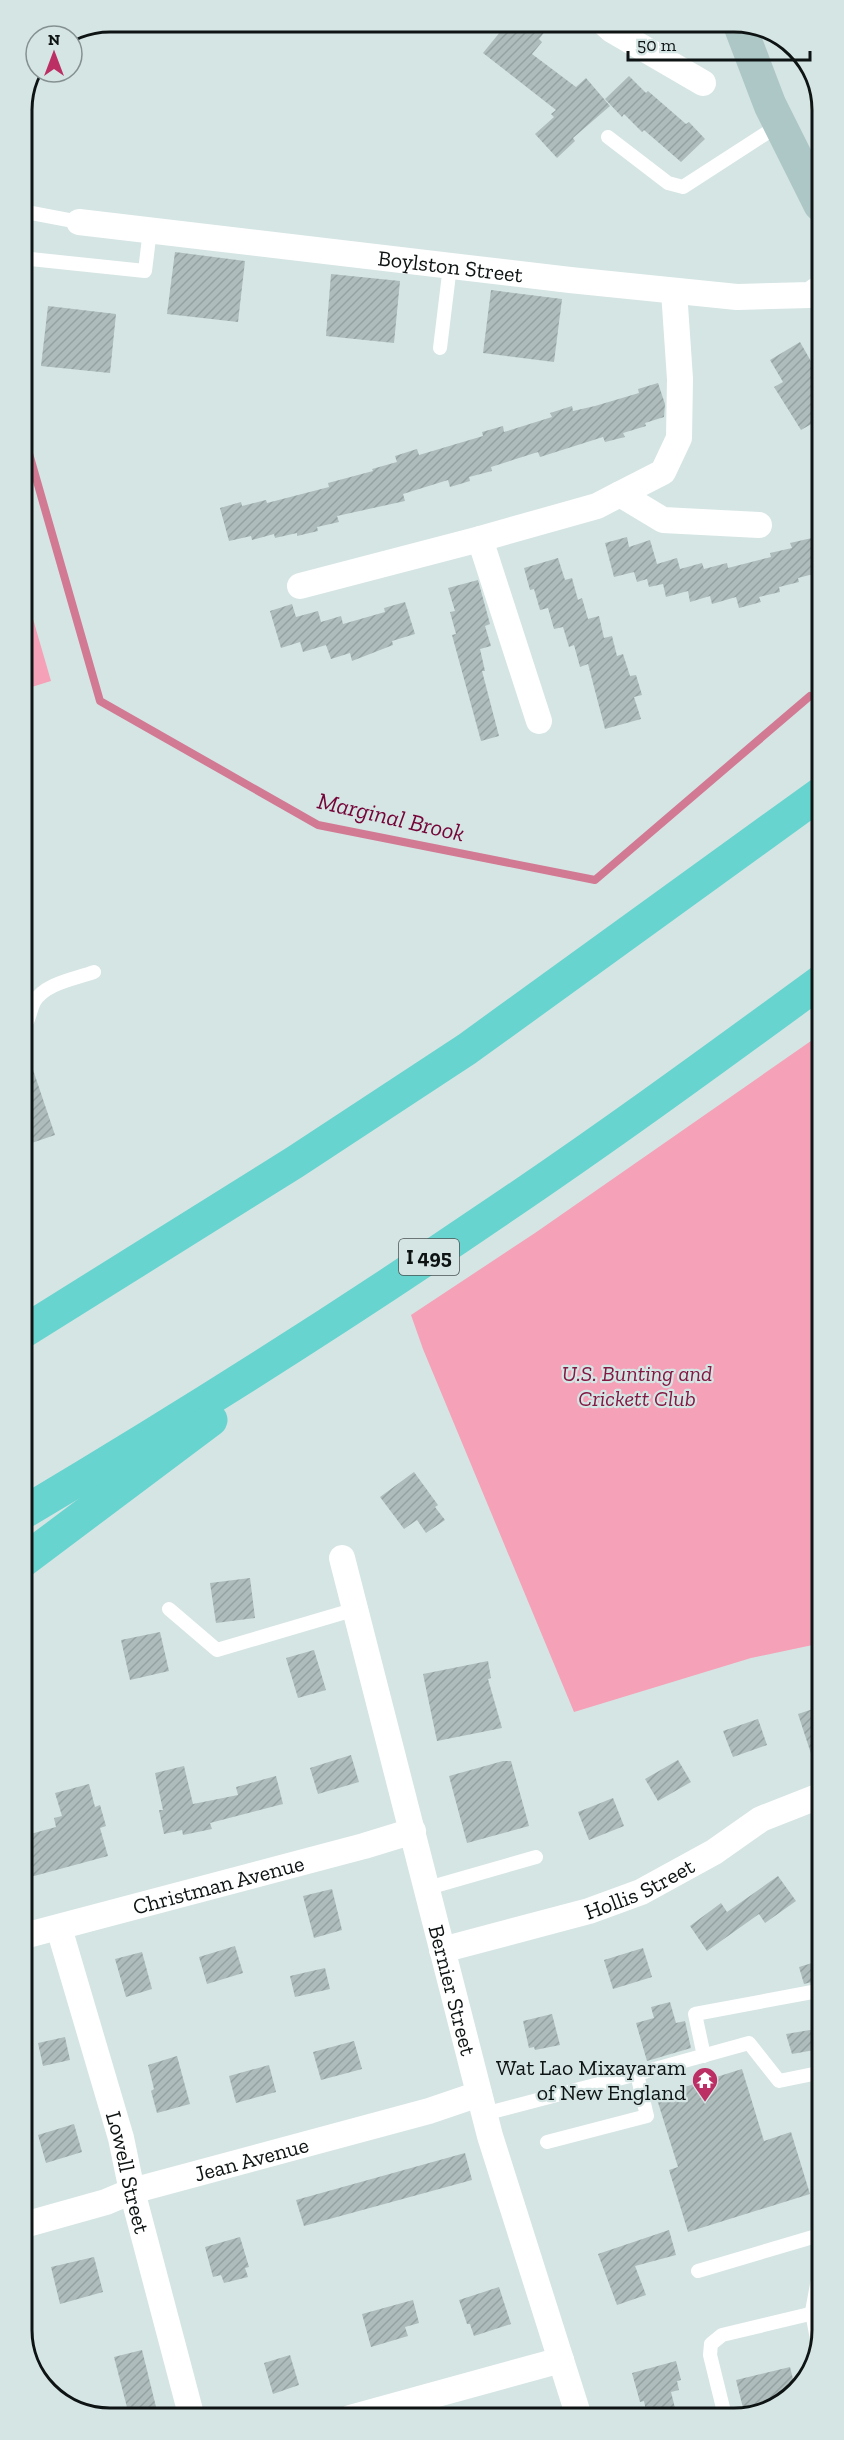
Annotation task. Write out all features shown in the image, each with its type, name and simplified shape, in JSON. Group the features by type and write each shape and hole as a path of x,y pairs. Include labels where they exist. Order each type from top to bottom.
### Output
{"highway":[{"path":"31,1326 68,1301 295,1161 467,1049 812,799"},
{"name":"I 495","path":"31,1508 411,1269 615,1130 812,988"},
{"path":"31,1555 411,1269"},
{"path":"31,1310 68,1301"}],"main road":[{"path":"743,32 780,125 812,190"}],"street":[{"path":"615,32 703,83"},
{"name":"Boylston Street","path":"79,222 674,291 737,297 812,294"},
{"path":"300,586 597,506 663,472 679,438 680,379 674,291"},
{"path":"621,494 663,520 759,525"},
{"path":"480,539 540,721"},
{"name":"Bernier Street","path":"342,1558 482,2104 576,2408"},
{"name":"Hollis Street","path":"442,1950 589,1911 641,1892 714,1852 761,1820 812,1799"},
{"name":"Christman Avenue","path":"31,1934 413,1831"},
{"name":"Lowell Street","path":"59,1928 121,2138 132,2191 189,2408"},
{"name":"Jean Avenue","path":"31,2223 106,2202 132,2191 429,2111 482,2104"},
{"path":"386,2408 561,2360"}],"lane":[{"path":"608,137 668,183 683,187 780,125"},
{"path":"31,213 79,222"},
{"path":"31,259 145,271 150,230"},
{"path":"440,348 450,266"},
{"path":"31,1014 35,1001 49,988 94,972"},
{"path":"169,1609 217,1650 356,1609"},
{"path":"428,1888 536,1857"},
{"path":"704,2056 695,2013 812,1992"},
{"path":"482,2104 637,2074 749,2043 779,2081 812,2074"},
{"path":"547,2142 648,2116 637,2074"},
{"path":"698,2271 812,2237"},
{"path":"723,2408 710,2355 711,2344 722,2335 812,2323"}],"green space":[{"path":"31,612 51,681 31,687"},
{"name":"U.S. Bunting and Crickett Club","path":"812,1040 812,1645 751,1658 574,1712 423,1349 411,1315 535,1233"}],"building":[{"path":"500,32 544,32 539,39 542,42 532,54 576,87 586,78 610,106 573,138 575,141 557,158 535,134 554,117 551,114 556,110 483,53"},
{"path":"629,76 646,93 648,91 686,124 689,122 705,139 681,162 644,130 642,132 624,114 622,117 605,99"},
{"path":"175,252 245,261 238,322 167,314"},
{"path":"331,274 400,281 394,343 326,336"},
{"path":"491,290 562,299 554,362 483,353"},
{"path":"48,306 116,314 110,373 41,366"},
{"path":"800,342 812,363 812,424 801,430 774,387 783,382 770,360"},
{"path":"658,383 665,404 664,417 645,423 646,426 623,433 625,437 605,442 603,437 540,457 538,452 491,467 492,471 469,477 470,481 450,487 448,480 403,494 405,501 337,516 339,522 317,527 318,531 297,536 297,533 275,538 274,534 252,540 251,536 229,541 220,508 241,502 242,506 266,500 267,503 329,487 328,483 397,462 395,456 417,449 419,455 483,436 482,432 503,426 504,432 552,417 550,413 572,406 573,411 595,406 639,393 638,389"},
{"path":"627,537 629,547 650,540 657,564 677,558 680,569 702,563 704,569 727,563 728,568 771,557 770,553 792,548 790,543 812,538 812,574 798,578 799,582 779,587 780,592 759,597 761,602 739,608 736,597 712,604 710,596 690,602 688,591 666,597 663,584 649,587 647,579 637,582 634,572 614,577 605,543"},
{"path":"558,558 565,580 572,578 578,600 582,598 588,619 599,616 604,638 612,636 617,656 623,654 630,676 636,675 642,695 634,697 641,719 605,729 588,664 580,667 574,645 569,647 563,627 554,629 548,608 540,610 534,589 530,590 524,568"},
{"path":"478,580 490,624 485,626 491,646 480,649 485,671 482,671 499,736 481,741 452,635 456,634 450,612 455,611 448,588"},
{"path":"405,602 415,634 392,641 393,645 352,661 350,653 331,659 326,645 303,652 300,642 281,648 270,611 292,604 296,617 318,611 321,622 341,616 343,624 385,612 384,608"},
{"path":"31,1064 55,1135 31,1143"},
{"path":"414,1472 438,1505 435,1507 445,1520 426,1533 417,1520 404,1529 380,1497"},
{"path":"250,1578 255,1618 216,1623 210,1583"},
{"path":"160,1632 169,1671 130,1680 121,1640"},
{"path":"314,1650 326,1690 298,1698 286,1658"},
{"path":"488,1661 491,1678 488,1679 502,1728 437,1741 423,1674"},
{"path":"812,1709 812,1757 798,1714"},
{"path":"758,1719 767,1745 733,1757 723,1731"},
{"path":"351,1755 359,1782 318,1794 310,1768"},
{"path":"678,1760 691,1782 658,1801 645,1779"},
{"path":"503,1761 511,1761 529,1826 467,1843 449,1776"},
{"path":"184,1766 193,1804 238,1795 236,1787 276,1776 283,1804 210,1823 212,1829 183,1835 182,1830 164,1834 159,1810 163,1810 155,1773"},
{"path":"89,1784 95,1807 100,1805 106,1826 100,1828 108,1856 31,1877 31,1834 56,1827 54,1818 62,1816 55,1793"},
{"path":"613,1798 624,1826 589,1840 578,1812"},
{"path":"778,1876 796,1901 765,1923 759,1914 707,1951 690,1926 721,1903 727,1912"},
{"path":"332,1889 342,1930 314,1938 303,1896"},
{"path":"235,1946 243,1973 207,1984 199,1957"},
{"path":"643,1948 652,1977 613,1989 604,1960"},
{"path":"142,1952 152,1989 126,1997 115,1959"},
{"path":"812,1963 812,1982 804,1984 799,1967"},
{"path":"325,1968 330,1989 295,1997 290,1976"},
{"path":"670,2002 676,2023 685,2021 691,2048 647,2061 636,2023 654,2018 651,2007"},
{"path":"552,2014 560,2045 535,2050 534,2047 529,2048 523,2021"},
{"path":"812,2030 812,2050 792,2054 786,2034"},
{"path":"65,2037 70,2060 43,2066 38,2043"},
{"path":"354,2041 362,2069 321,2080 313,2052"},
{"path":"177,2056 190,2104 157,2113 151,2091 154,2089 148,2065"},
{"path":"269,2065 276,2092 236,2103 229,2076"},
{"path":"742,2069 764,2141 791,2132 810,2194 688,2232 669,2170 678,2167 656,2096"},
{"path":"74,2124 82,2152 46,2163 38,2135"},
{"path":"465,2153 472,2180 304,2226 296,2200"},
{"path":"669,2230 676,2255 635,2266 646,2295 617,2305 598,2254"},
{"path":"240,2237 249,2267 245,2268 248,2277 224,2283 221,2275 213,2277 205,2247"},
{"path":"94,2257 103,2292 60,2304 51,2267"},
{"path":"499,2287 511,2324 474,2336 470,2324 467,2324 459,2300"},
{"path":"413,2300 419,2323 405,2327 408,2336 371,2347 362,2314"},
{"path":"142,2350 156,2408 127,2408 114,2357"},
{"path":"290,2355 299,2385 273,2394 264,2363"},
{"path":"676,2361 681,2380 677,2381 679,2390 671,2392 675,2408 645,2408 644,2401 640,2402 632,2373"},
{"path":"790,2367 793,2381 786,2389 764,2403 743,2408 736,2380"}],"waterway":[{"name":"Marginal Brook","path":"31,460 100,701 318,825 595,880 810,696"}],"place":[{"name":"Wat Lao Mixayaram of New England","path":"705,2103"}]}
